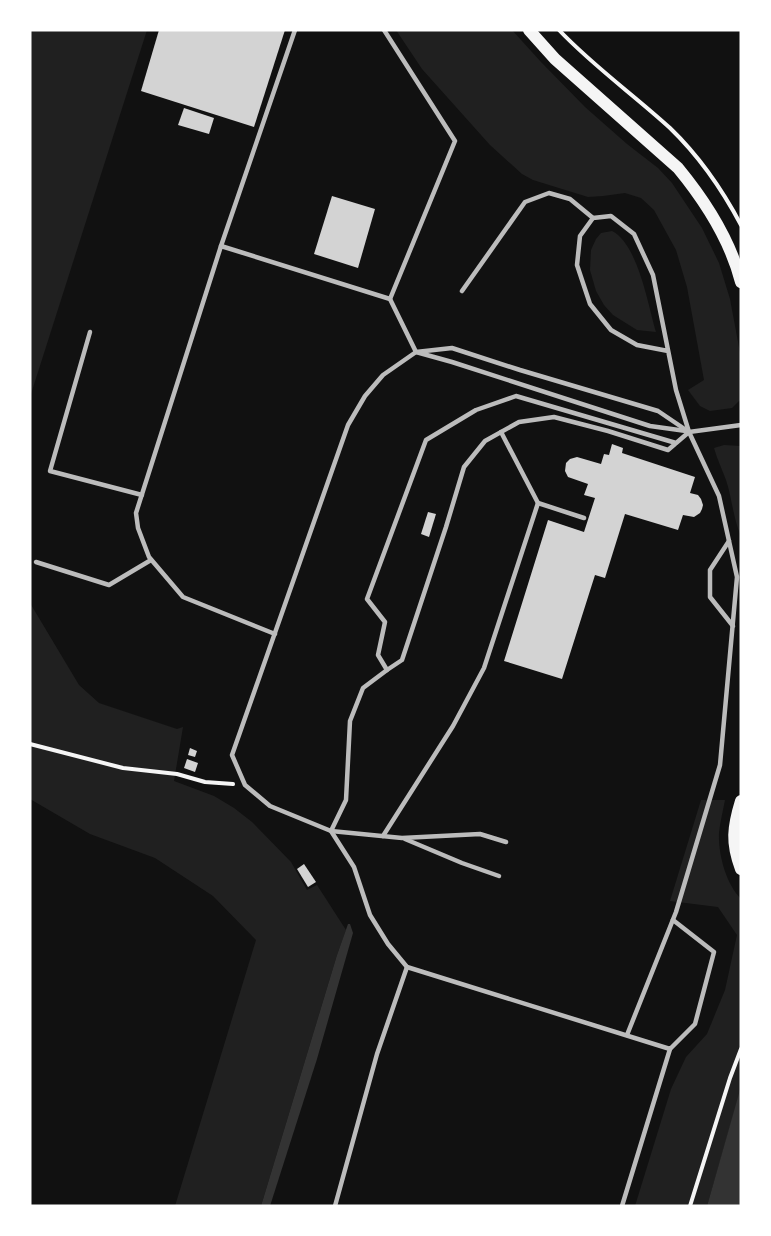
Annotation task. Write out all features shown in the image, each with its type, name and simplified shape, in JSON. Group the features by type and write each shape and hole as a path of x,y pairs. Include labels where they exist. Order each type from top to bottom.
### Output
{"main road":[{"path":"529,30 555,59 678,168 693,186 719,226 730,249 741,282"},
{"path":"741,801 734,826 734,842 741,869"}],"lane":[{"path":"275,634 183,597 148,557 138,528 136,513 221,246 295,30"},
{"path":"384,30 455,141 390,299"},
{"path":"462,291 525,202 549,193 570,199 593,218 611,216 634,234 653,275 676,390 689,432 719,496 737,577 720,765 673,920 627,1035"},
{"path":"593,218 580,236 577,265 590,304 611,330 638,345 668,351"},
{"path":"221,246 390,299 416,352 650,426 689,432 741,425"},
{"path":"90,332 51,471 142,495"},
{"path":"506,842 480,834 402,838 331,831 270,806 245,785 232,756 348,425 365,396 383,375 416,352 452,348 658,411 689,432"},
{"path":"387,670 378,655 385,622 367,599 426,440 476,410 516,396 676,442"},
{"path":"331,831 346,800 350,721 363,688 402,660 464,467 485,441 519,422 554,417 668,450 689,432"},
{"path":"501,432 538,502 584,518"},
{"path":"383,836 453,726 484,668 538,502"},
{"path":"729,541 710,570 710,597 733,626"},
{"path":"36,562 110,585 151,560"},
{"path":"331,831 354,867 370,915 388,944 407,967 670,1049"},
{"path":"402,838 499,876"},
{"path":"622,1206 670,1049 695,1023 714,952 673,920"},
{"path":"335,1206 377,1054 407,967"}],"path":[{"path":"559,30 594,64 670,128 711,175 741,225"},
{"path":"30,744 123,768 177,774 205,782 245,785"},
{"path":"690,1206 741,1050"}],"shaded area":[{"path":"30,30 147,30 30,397"},
{"path":"396,30 512,30 585,107 658,168 672,183 702,228 719,263 730,299 741,358 741,399 732,408 710,411 700,406 688,390 704,380 687,287 676,250 654,210 641,198 625,193 588,197 533,180 522,174 490,145 422,69"},
{"path":"612,231 629,248 641,276 656,332 637,330 613,315 596,291 590,270 591,250 601,233"},
{"path":"724,445 741,446 741,536 726,480 714,448"},
{"path":"30,603 79,685 99,703 177,729 183,727 174,781 214,796 252,822 291,862 307,890 317,885 346,930 261,1206 175,1206 256,940 213,896 155,858 90,834 30,799"},
{"path":"701,800 725,800 719,833 720,850 727,877 741,899 741,1089 707,1206 635,1206 671,1089 686,1057 707,1034 725,990 737,935 718,907 670,901"},
{"path":"348,924 353,933 317,1059 270,1206 261,1206 337,955"},
{"path":"740,1090 741,1206 707,1206"}],"building":[{"path":"159,30 285,30 254,127 141,91"},
{"path":"184,108 214,118 209,134 178,125"},
{"path":"332,196 375,209 358,268 314,254"},
{"path":"612,444 623,448 622,453 695,477 690,493 698,495 701,499 702,509 694,517 683,515 678,530 625,514 605,578 595,575 562,679 504,661 548,520 584,532 595,498 584,495 588,484 568,477 565,471 566,463 577,457 601,464 604,454 609,455"},
{"path":"428,512 436,514 429,537 421,534"},
{"path":"190,748 197,751 195,757 188,755"},
{"path":"187,759 198,763 195,772 184,768"},
{"path":"304,864 316,882 308,887 297,869"}]}
